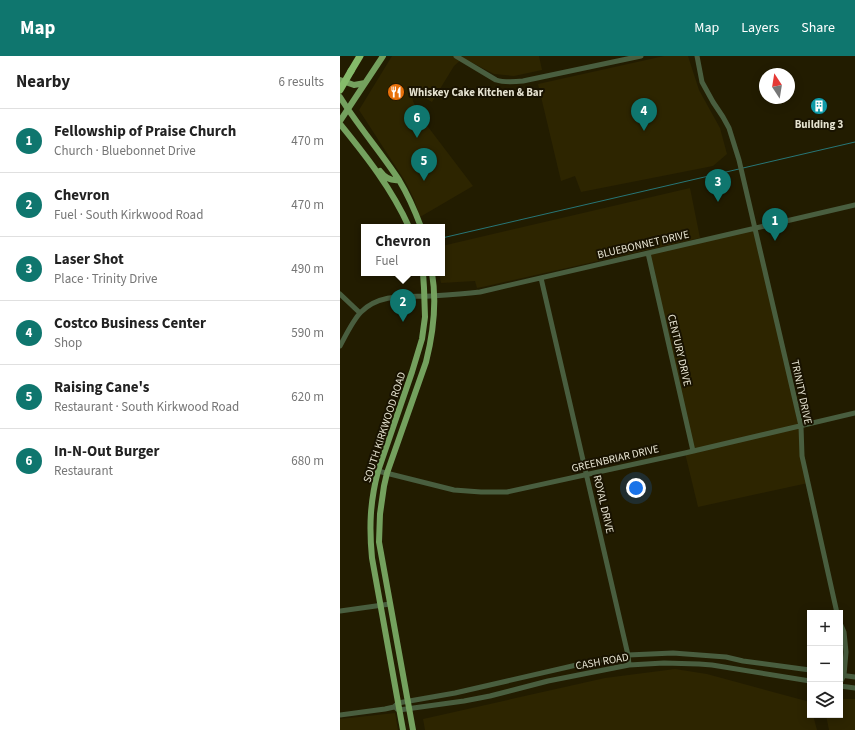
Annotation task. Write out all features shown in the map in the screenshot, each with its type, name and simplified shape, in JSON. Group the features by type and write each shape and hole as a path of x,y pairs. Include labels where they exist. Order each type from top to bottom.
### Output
{"highway":[{"path":"340,90 360,56"}],"main road":[{"path":"383,56 340,123 372,165 401,210 408,224"},
{"path":"340,80 354,85 365,83"},
{"path":"340,97 399,180 410,199 420,224"},
{"path":"372,165 377,167 383,176 388,179 395,181 399,180"},
{"path":"385,185 390,183 397,185 405,198 410,199"},
{"name":"SOUTH KIRKWOOD ROAD","path":"403,730 397,706 372,558 371,508 378,471 418,356 422,340 425,296 423,276"},
{"name":"SOUTH KIRKWOOD ROAD","path":"413,730 380,542 380,514 387,474 426,362 432,331 434,296 432,276"},
{"path":"422,340 430,342"},
{"path":"408,385 418,387"},
{"path":"371,542 380,542"}],"street":[{"path":"456,56 496,80 511,83 641,56"},
{"name":"TRINITY DRIVE","path":"697,56 702,82 712,102 729,128 739,160 801,426 802,456 836,610"},
{"name":"BLUEBONNET DRIVE","path":"360,313 372,304 394,297 434,296 480,292 855,205"},
{"name":"CENTURY DRIVE","path":"648,253 693,451"},
{"name":"ROYAL DRIVE","path":"541,278 628,655 629,665"},
{"path":"340,294 360,313 340,346"},
{"name":"GREENBRIAR DRIVE","path":"378,471 466,492 518,490 855,413"},
{"path":"340,611 390,604"},
{"path":"843,630 846,641 846,652 843,669"},
{"name":"CASH ROAD","path":"397,706 407,701 455,693 628,655 673,653 693,654 726,657 743,661 807,670"},
{"path":"693,654 693,664"},
{"path":"741,670 743,661"},
{"name":"CASH ROAD","path":"397,706 409,708 464,701 548,681 629,665 664,663 712,665 807,681"},
{"path":"546,672 548,681"},
{"path":"843,675 855,677"},
{"path":"843,685 855,688"},
{"path":"340,715 397,706"}],"shaded area":[{"path":"392,56 539,56 542,70 514,76 494,74 463,58 454,66 432,102 411,90 413,101 419,115 473,186 420,217 414,199 405,181 359,110"},
{"path":"664,56 688,56 699,90 720,128 727,154 713,166 581,192 575,176 561,181 538,84"},
{"path":"690,188 700,238 477,288 475,281 441,283 440,276 445,276 445,245"},
{"path":"755,228 801,426 808,483 698,507 685,453 693,451 648,253"},
{"path":"675,669 707,674 807,701 807,718 814,718 817,730 425,730 423,719 605,678"},
{"path":"843,699 855,699 855,730 829,730 827,718 843,718"},
{"path":"395,713 398,730 340,730 340,719"}],"waterway":[{"path":"743,168 855,142"},
{"path":"445,237 739,169"}],"place":[{"name":"Whiskey Cake Kitchen & Bar","path":"396,92"},
{"name":"Building 3","path":"819,106"},
{"name":"Costco Business Center","path":"644,131"},
{"name":"In-N-Out Burger","path":"417,138"},
{"name":"Raising Cane's","path":"424,181"},
{"name":"Laser Shot","path":"718,202"},
{"name":"Fellowship of Praise Church","path":"775,241"},
{"name":"Chevron","path":"403,322"}]}
